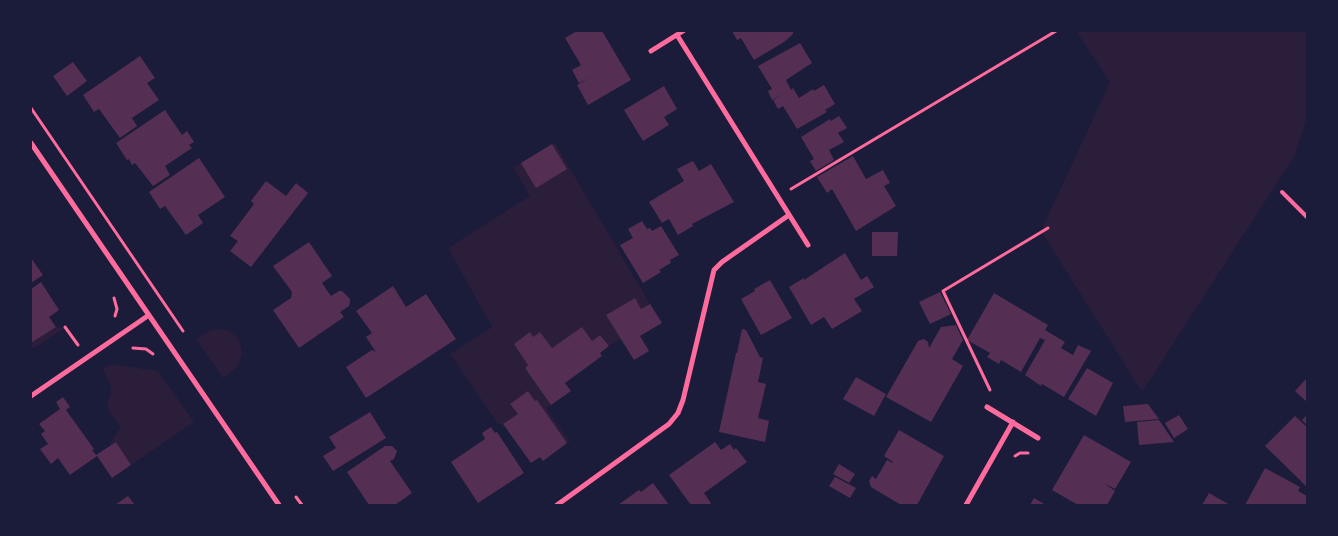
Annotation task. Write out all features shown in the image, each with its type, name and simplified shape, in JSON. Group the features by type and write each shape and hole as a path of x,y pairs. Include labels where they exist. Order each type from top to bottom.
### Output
{"street":[{"path":"650,51 680,33 808,245"},
{"path":"31,143 279,505"},
{"path":"557,505 669,424 678,413 683,400 714,270 722,262 789,215"},
{"path":"31,396 149,315"},
{"path":"987,407 1038,438"},
{"path":"966,505 1012,422"}],"lane":[{"path":"1282,192 1307,216"}],"path":[{"path":"778,197 1056,31"},
{"path":"990,391 943,291 1048,228"},
{"path":"112,294 117,309 113,319"},
{"path":"65,327 79,347"},
{"path":"128,350 134,348 146,349 154,355"}],"shaded area":[{"path":"1076,31 1307,31 1307,117 1295,155 1142,392 1041,231 1110,82"},
{"path":"555,143 650,304 641,309 635,298 606,315 621,339 609,346 600,335 592,341 552,348 540,332 533,337 530,333 514,344 528,365 525,368 551,405 546,408 570,442 567,443 537,400 535,401 528,391 510,404 518,414 503,424 498,424 450,354 492,327 448,248 530,196 513,167"},
{"path":"56,327 65,328 31,350 31,343"},
{"path":"222,329 229,331 239,339 241,347 242,355 237,367 223,378 196,339 211,330"},
{"path":"111,364 158,371 194,422 131,465 116,442 111,445 110,443 121,427 110,413 107,405 111,386 103,369"}],"building":[{"path":"577,31 602,31 631,80 588,105 577,85 589,78 579,83 572,70 581,65 565,38"},
{"path":"732,31 794,31 784,42 754,60 741,38 737,40"},
{"path":"800,43 812,63 786,80 791,90 793,88 799,98 813,89 814,91 824,85 835,104 825,110 827,112 797,129 783,106 778,109 773,100 784,93 772,100 768,91 772,89 758,66"},
{"path":"140,56 155,78 147,83 159,100 132,118 137,126 120,138 99,109 94,112 83,95"},
{"path":"73,62 87,81 67,96 53,76"},
{"path":"664,86 677,109 664,117 669,125 643,141 624,110"},
{"path":"165,110 182,135 187,131 194,142 189,145 192,148 165,166 170,175 153,186 135,163 132,165 129,159 127,160 116,143"},
{"path":"839,116 847,128 838,133 844,142 829,150 834,160 816,171 810,161 814,159 801,137 830,119 831,121"},
{"path":"552,144 567,169 536,188 521,163"},
{"path":"853,156 866,179 883,170 890,183 884,186 896,206 856,231 832,189 827,193 817,177"},
{"path":"199,158 225,197 198,215 203,223 186,235 165,206 160,209 149,192"},
{"path":"693,161 699,171 711,164 734,202 692,224 693,226 678,235 669,219 662,223 649,202 684,181 677,169"},
{"path":"266,181 286,196 296,183 308,193 251,267 230,251 238,241 230,236 254,204 251,201"},
{"path":"642,221 647,229 650,228 652,231 661,226 679,255 670,260 671,263 659,270 661,272 643,283 620,245 633,238 628,229"},
{"path":"872,232 898,232 897,256 872,256"},
{"path":"309,242 332,276 322,283 331,296 342,291 350,299 350,302 349,306 340,312 344,317 299,348 273,310 291,298 292,292 273,266"},
{"path":"845,253 861,280 867,276 874,287 854,299 862,311 832,329 824,317 811,325 789,287 804,278 804,280"},
{"path":"31,258 43,275 31,283"},
{"path":"770,280 792,318 761,335 741,299"},
{"path":"41,282 59,310 49,317 56,327 31,343 31,289"},
{"path":"393,286 406,307 426,294 456,339 366,398 346,367 372,350 376,352 366,337 372,333 356,311"},
{"path":"940,292 951,314 930,324 919,302"},
{"path":"994,293 1048,325 1045,330 1065,342 1061,348 1073,355 1078,345 1091,351 1064,397 1042,384 1041,386 1025,375 1045,340 1040,338 1021,372 1001,360 999,364 987,357 990,353 967,340"},
{"path":"635,298 641,309 650,304 662,323 640,336 649,351 634,360 606,315"},
{"path":"956,325 963,340 952,359 963,366 931,422 886,397 918,341 924,339 928,342 929,348 941,327"},
{"path":"582,327 592,341 600,335 609,346 600,353 602,356 565,383 571,391 551,405 525,368 528,365 514,344 530,332 533,337 540,332 552,348"},
{"path":"742,329 746,330 760,357 763,358 758,382 766,384 758,418 769,421 765,442 719,432"},
{"path":"1087,368 1113,383 1096,416 1068,399"},
{"path":"856,377 886,394 874,416 843,399"},
{"path":"1307,378 1307,402 1295,391"},
{"path":"528,391 535,401 537,400 567,443 543,461 540,457 531,463 503,424 518,414 510,404"},
{"path":"63,397 70,407 66,410 94,449 92,450 96,455 116,442 131,465 112,478 97,456 70,475 58,458 51,464 40,449 48,444 41,434 45,431 39,424 60,409 56,402"},
{"path":"1148,404 1159,419 1125,422 1123,406"},
{"path":"370,412 386,438 333,471 323,456 336,448 329,437"},
{"path":"1179,415 1188,429 1174,438 1165,423"},
{"path":"1307,415 1307,425 1302,420"},
{"path":"1295,416 1307,427 1307,487 1265,446"},
{"path":"1159,420 1174,442 1139,445 1137,422"},
{"path":"491,427 495,433 497,432 524,473 478,503 451,462 485,439 482,433"},
{"path":"899,430 944,456 917,505 901,505 871,487 869,481 872,476 876,479 887,460 893,463 884,456"},
{"path":"1084,435 1131,462 1115,489 1104,483 1115,491 1107,505 1078,505 1052,490"},
{"path":"715,442 721,450 730,444 734,450 736,448 747,462 704,493 711,503 709,505 691,505 669,475"},
{"path":"385,446 392,446 397,451 394,459 390,461 412,493 395,505 369,505 347,472"},
{"path":"839,464 855,474 849,483 833,474"},
{"path":"1265,468 1300,487 1298,491 1307,496 1307,505 1245,505"},
{"path":"835,477 856,488 850,498 829,486"},
{"path":"653,483 669,505 618,505 639,490 641,492"},
{"path":"1209,493 1230,505 1202,505"},
{"path":"128,496 135,505 115,505"},
{"path":"1034,498 1046,505 1030,505"}]}
